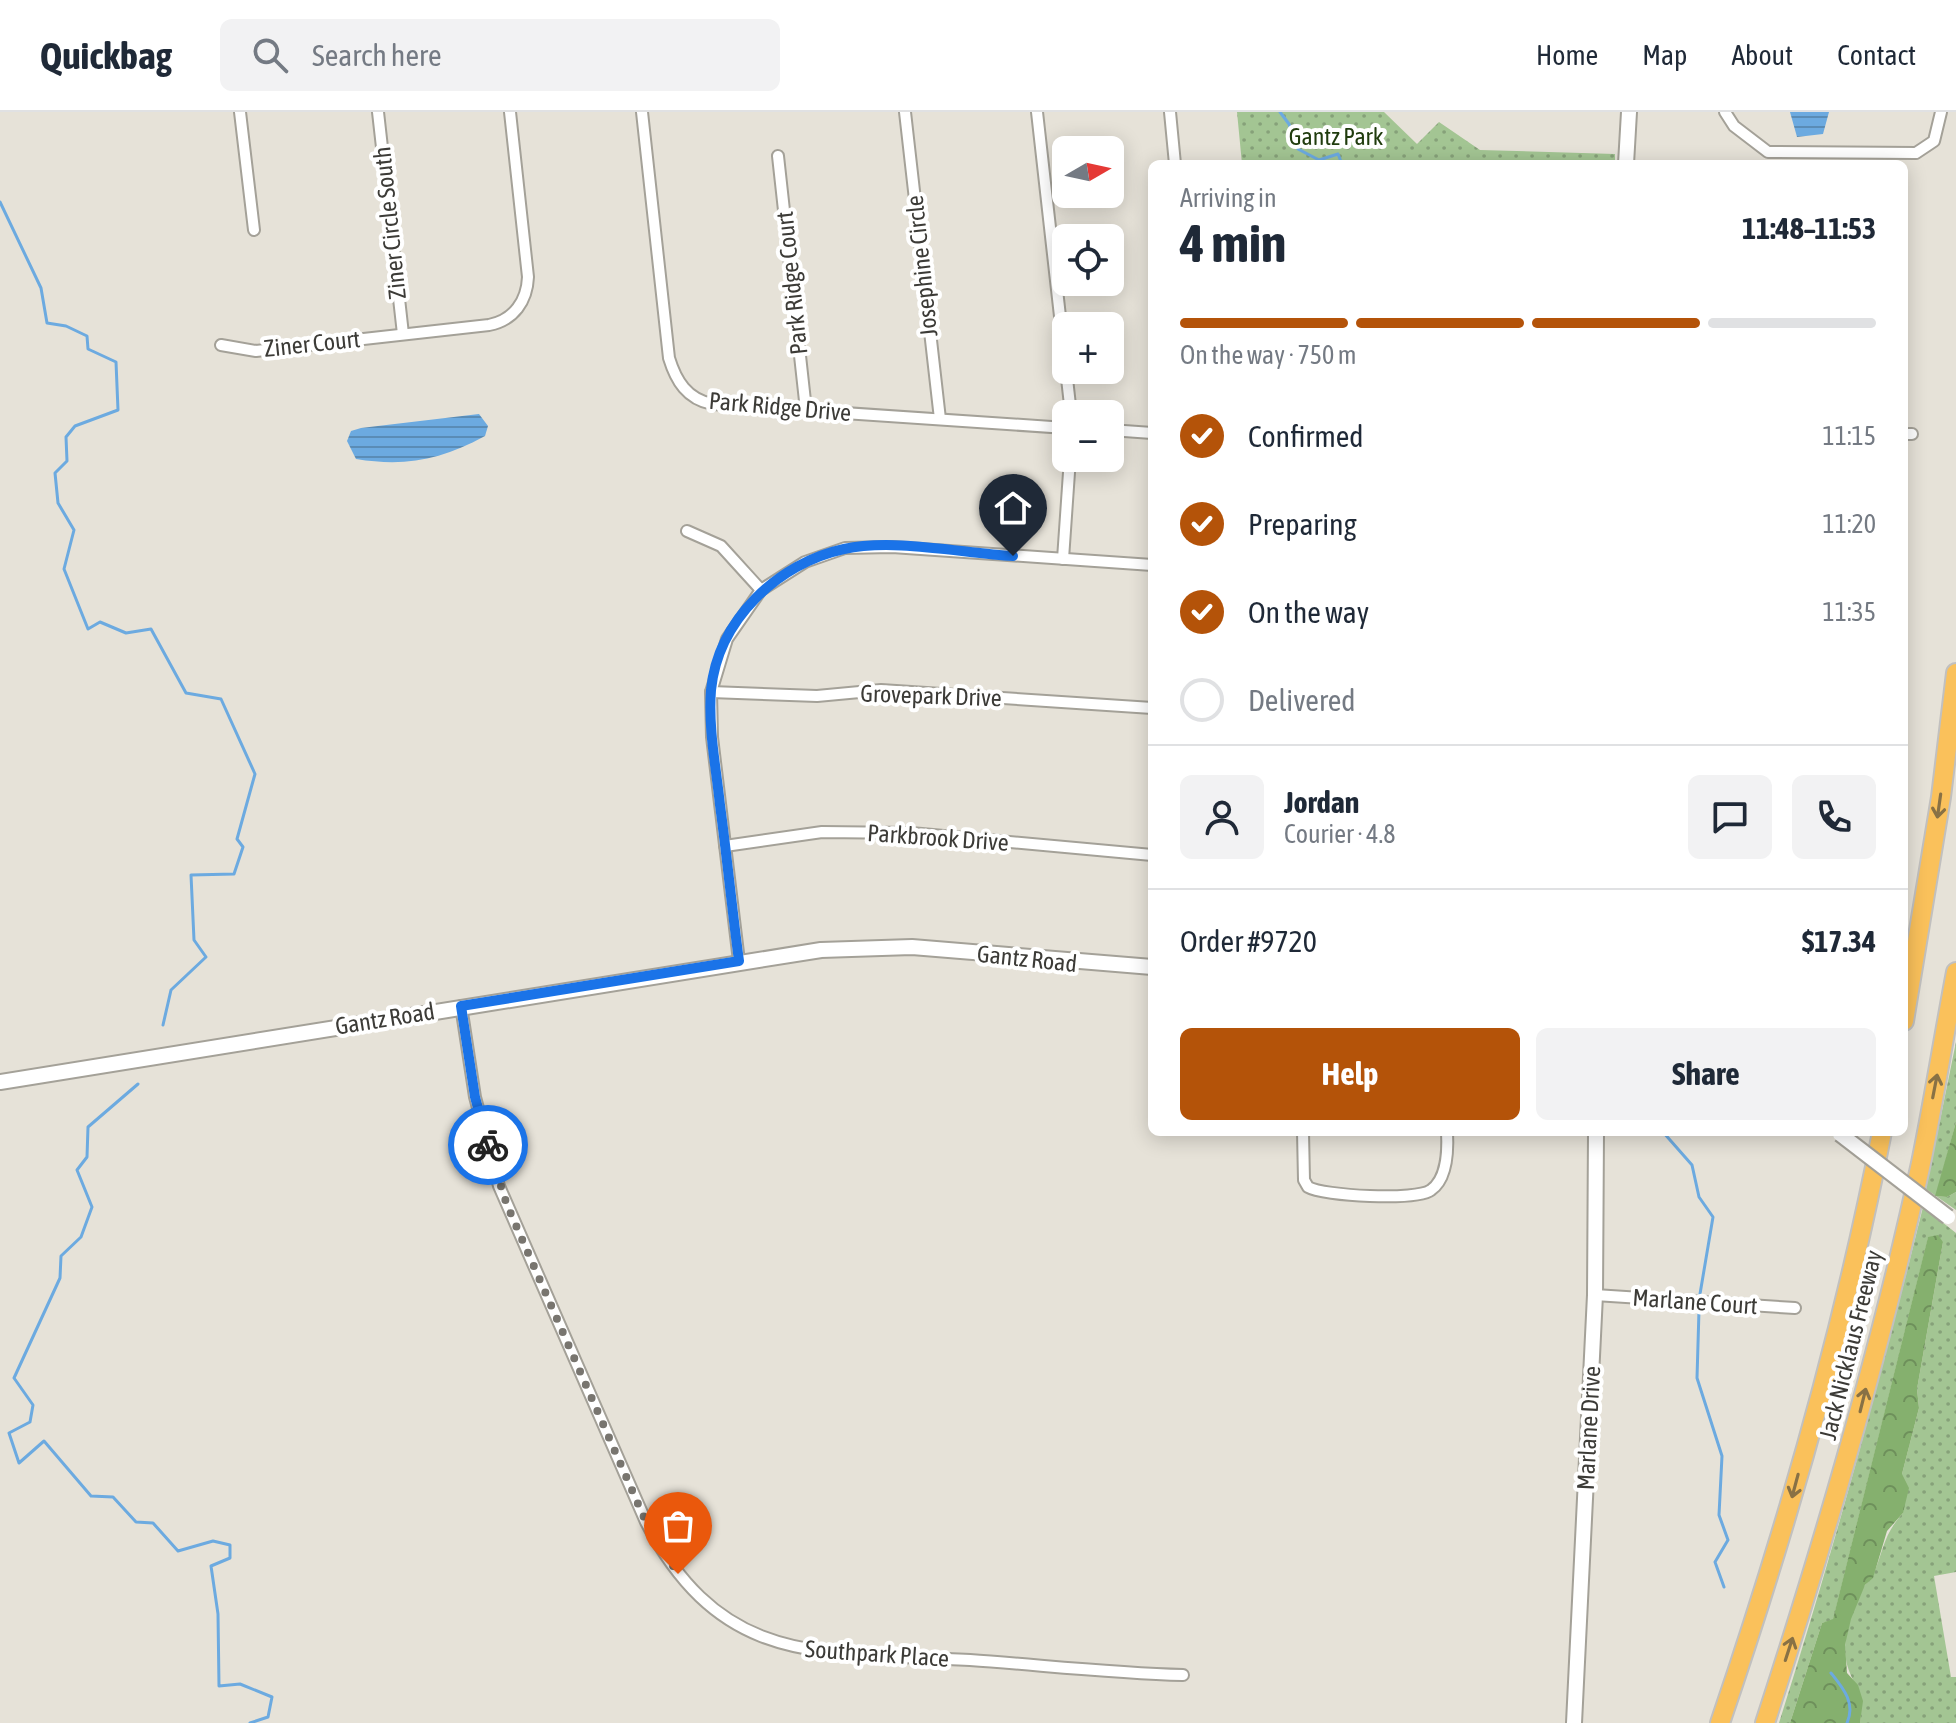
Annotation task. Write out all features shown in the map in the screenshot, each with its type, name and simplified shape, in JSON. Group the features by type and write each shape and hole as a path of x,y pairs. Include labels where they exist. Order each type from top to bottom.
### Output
{"highway":[{"path":"1908,996 1938,812 1956,673"},
{"name":"Jack Nicklaus Freeway","path":"1765,1723 1826,1533 1878,1339 1920,1163 1956,972"},
{"name":"Jack Nicklaus Freeway","path":"1720,1723 1777,1550 1820,1398 1881,1136"}],"main road":[{"path":"1626,160 1629,112"},
{"name":"Gantz Road","path":"0,1082 821,950 880,947 1148,967"},
{"name":"Marlane Drive","path":"1574,1723 1595,1295 1596,1136"},
{"path":"1843,1136 1952,1220"}],"street":[{"path":"240,112 254,230"},
{"name":"Ziner Circle South","path":"378,112 403,334"},
{"name":"Ziner Court","path":"221,345 256,351 497,323 510,316 524,299 528,277 510,112"},
{"name":"Park Ridge Drive","path":"642,112 673,372 686,392 703,402 1052,427"},
{"name":"Josephine Circle","path":"905,112 940,419"},
{"path":"1037,112 1069,400"},
{"path":"1170,112 1175,160"},
{"path":"1725,112 1734,126 1768,152 1853,159 1916,153 1932,144 1939,132 1941,112"},
{"path":"1767,160 1768,152"},
{"name":"Park Ridge Court","path":"778,156 806,410"},
{"path":"1124,431 1148,433"},
{"path":"1063,559 1069,472"},
{"path":"687,531 721,546 761,590"},
{"path":"739,961 712,737 711,692 727,639 761,590 805,562 845,548 892,547 1148,565"},
{"name":"Grovepark Drive","path":"711,692 817,696 881,690 1148,708"},
{"name":"Parkbrook Drive","path":"725,846 822,832 911,833 1148,855"},
{"name":"Southpark Place","path":"461,1006 475,1097 499,1186 646,1522 667,1560 688,1587 714,1610 747,1631 808,1652 1183,1675"},
{"path":"1303,1136 1304,1180 1308,1187 1325,1192 1374,1195 1423,1194 1432,1190 1443,1173 1447,1136"},
{"name":"Marlane Court","path":"1595,1295 1795,1308"}],"green space":[{"name":"Gantz Park","path":"1237,112 1384,112 1417,144 1439,122 1480,150 1615,154 1615,160 1242,160"},
{"path":"1956,1042 1956,1122 1936,1196 1926,1189"},
{"path":"1956,1122 1956,1192 1947,1197 1935,1196"},
{"path":"1956,1192 1956,1210 1936,1196 1947,1197"},
{"path":"1923,1207 1956,1233 1956,1572 1934,1576 1951,1677 1956,1677 1956,1723 1860,1723 1860,1699 1848,1668 1845,1647 1849,1624 1863,1588 1873,1575 1888,1535 1903,1513 1902,1474 1919,1408 1917,1389 1943,1242 1928,1238 1833,1620 1822,1623 1790,1723 1779,1723 1855,1466"},
{"path":"1938,1235 1943,1242 1917,1389 1919,1408 1902,1474 1909,1488 1903,1513 1887,1531 1873,1578 1865,1585 1851,1619 1845,1645 1847,1673 1858,1685 1863,1701 1860,1723 1790,1723 1822,1623 1833,1619 1928,1237"}],"water":[{"path":"1790,112 1829,112 1823,134 1797,137"},
{"path":"479,414 488,426 485,436 453,451 422,460 391,462 356,459 347,441 351,431 361,428"}],"waterway":[{"path":"1280,112 1289,124 1298,149 1319,160"},
{"path":"1319,160 1338,154 1340,160"},
{"path":"0,202 41,288 47,323 66,326 87,336 88,349 116,362 118,410 75,426 66,437 67,461 55,473 58,503 74,530 64,569 88,629 100,622 126,633 151,629 186,693 221,699 255,774 237,839 243,847 234,874 191,875 194,940 206,957 171,990 163,1025"},
{"path":"138,1084 88,1127 87,1157 77,1170 92,1207 81,1237 61,1256 60,1278 14,1378 33,1405 30,1422 9,1433 19,1463 44,1441 91,1496 113,1497 136,1522 153,1523 178,1551 213,1541 230,1545 230,1558 211,1566 218,1614 219,1686 240,1684 272,1697 268,1717 250,1723"},
{"path":"1667,1136 1692,1165 1699,1197 1713,1217 1700,1294"},
{"path":"1699,1310 1697,1378 1722,1456 1719,1515 1728,1540 1715,1562 1724,1587"},
{"path":"1831,1673 1849,1702 1847,1723"}],"way so far":[{"path":"488,1145 499,1186 646,1522 678,1574"}],"route":[{"path":"488,1145 475,1097 461,1006 739,961 712,737 711,692 727,639 761,590 805,562 845,548 892,547 1013,556"}]}
